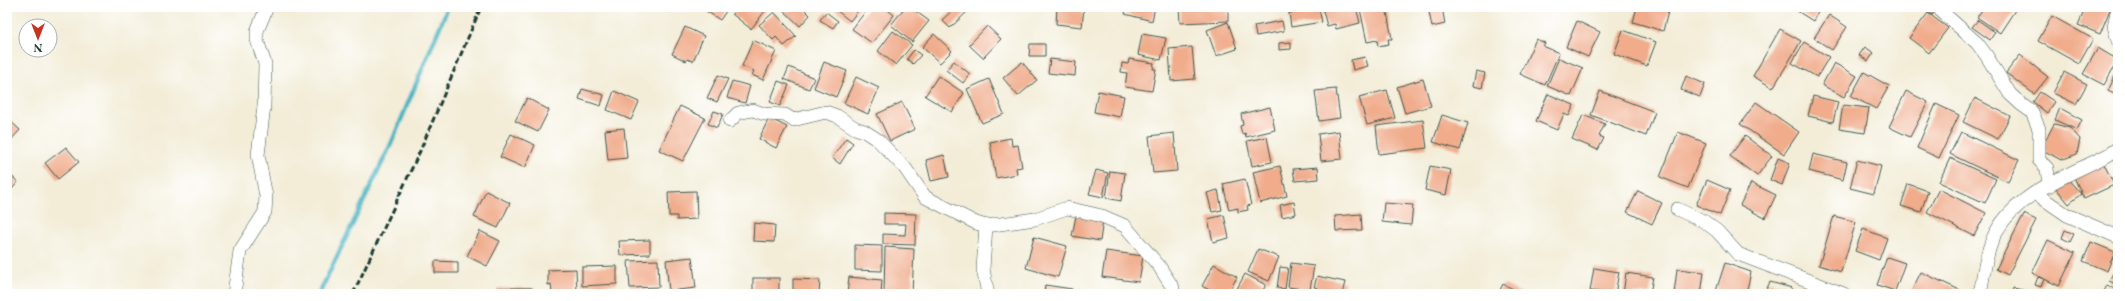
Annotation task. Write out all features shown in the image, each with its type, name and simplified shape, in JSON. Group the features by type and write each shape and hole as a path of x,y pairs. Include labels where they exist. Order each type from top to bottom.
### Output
{"street":[{"path":"234,294 240,251 265,212 266,196 258,155 264,106 265,64 257,40 257,31 267,7"},
{"path":"2118,7 2114,26 2118,41"},
{"path":"1940,10 1976,43 1986,55 2010,94 2022,106 2032,112 2040,129 2039,160 2047,168 2049,186"},
{"path":"730,121 738,113 753,110 764,114 785,115 793,120 826,112 837,116 878,140 905,168 925,197 976,224 986,226 1035,219 1067,208 1102,216 1125,226 1159,266 1176,292"},
{"path":"1980,294 1988,253 1996,232 2015,208 2035,193 2108,155 2118,148"},
{"path":"2035,193 2067,215 2118,237"},
{"path":"1677,209 1705,222 1717,231 1738,254 1844,294"},
{"path":"986,226 983,268 988,294"}],"building":[{"path":"655,7 673,7 671,12"},
{"path":"700,7 729,7 720,20"},
{"path":"738,7 760,7 765,11 751,29 732,14"},
{"path":"783,7 802,7 810,15 800,26 782,9"},
{"path":"832,7 861,7 850,21"},
{"path":"869,7 884,7 894,15 872,43 852,29"},
{"path":"905,7 910,7 929,21 912,42 891,25"},
{"path":"956,7 964,7 968,11 950,28 942,20"},
{"path":"1057,7 1084,7 1082,27 1056,24"},
{"path":"1127,7 1155,7 1152,21 1125,14"},
{"path":"1179,7 1228,7 1228,21 1180,23"},
{"path":"1292,7 1308,7 1308,8 1292,11"},
{"path":"1322,7 1356,7 1360,23 1336,29 1335,24 1327,26"},
{"path":"1386,7 1392,39 1388,39 1389,44 1378,46 1377,40 1367,42 1360,9"},
{"path":"1428,7 1442,7 1445,24 1432,27"},
{"path":"1637,7 1669,8 1663,31 1633,22"},
{"path":"1795,7 1811,7 1818,12 1813,21 1794,9"},
{"path":"1926,7 1935,7 1937,9 1932,15 1924,9"},
{"path":"1984,7 2017,7 2000,33 1977,17"},
{"path":"2086,7 2111,7 2100,34 2078,25"},
{"path":"1319,9 1322,22 1291,27 1289,13"},
{"path":"774,12 796,36 784,46 776,37 773,40 759,25"},
{"path":"826,12 838,21 833,28 820,20"},
{"path":"1928,13 1948,28 1929,53 1909,38"},
{"path":"1829,15 1847,27 1832,50 1814,38"},
{"path":"2052,16 2093,39 2079,64 2038,41"},
{"path":"1978,20 1995,32 1990,40 1972,27"},
{"path":"1282,21 1284,31 1256,36 1254,26"},
{"path":"1577,21 1600,32 1588,57 1566,47"},
{"path":"1228,22 1237,49 1216,56 1207,30"},
{"path":"987,26 1001,39 983,58 969,45"},
{"path":"685,27 704,36 693,61 687,59 686,61 672,54"},
{"path":"1780,29 1801,41 1773,88 1753,76"},
{"path":"1623,30 1656,42 1647,66 1614,54"},
{"path":"893,31 912,45 896,65 878,51"},
{"path":"934,34 952,51 940,63 922,47"},
{"path":"1142,34 1166,38 1161,60 1138,55"},
{"path":"1536,39 1545,43 1543,46 1559,53 1545,85 1520,74"},
{"path":"753,40 776,51 763,80 752,75 754,71 742,66"},
{"path":"1291,42 1291,49 1279,50 1279,43"},
{"path":"1804,42 1829,57 1817,77 1792,63"},
{"path":"1030,44 1045,44 1045,56 1029,56"},
{"path":"1192,47 1195,79 1171,81 1169,49"},
{"path":"1865,47 1874,53 1868,61 1859,55"},
{"path":"2098,48 2118,60 2104,85 2083,74"},
{"path":"914,50 921,55 913,64 907,59"},
{"path":"2020,55 2048,77 2034,94 2006,73"},
{"path":"1365,57 1368,66 1353,70 1351,60"},
{"path":"1559,58 1583,68 1571,96 1547,86"},
{"path":"1050,59 1076,62 1075,76 1048,73"},
{"path":"1129,59 1154,63 1153,69 1156,69 1152,91 1125,87 1127,73 1121,72 1122,63 1128,64"},
{"path":"954,61 970,74 963,83 946,70"},
{"path":"824,62 847,71 836,97 814,88"},
{"path":"1022,62 1037,80 1018,96 1003,78"},
{"path":"1834,63 1857,76 1844,97 1822,85"},
{"path":"789,67 814,78 809,89 784,79"},
{"path":"1476,71 1485,73 1482,88 1473,86"},
{"path":"1864,72 1889,86 1876,109 1851,96"},
{"path":"2064,72 2087,84 2076,104 2053,93"},
{"path":"718,75 728,79 717,102 707,98"},
{"path":"938,76 964,93 952,112 925,96"},
{"path":"1686,76 1705,84 1700,97 1681,90"},
{"path":"2115,76 2118,78 2118,96 2108,91"},
{"path":"856,77 879,88 868,114 844,103"},
{"path":"989,79 1004,114 982,123 967,89"},
{"path":"1423,79 1431,106 1405,113 1397,87"},
{"path":"732,81 750,86 745,103 727,98"},
{"path":"778,81 789,85 780,106 770,102"},
{"path":"582,89 604,95 601,106 579,99"},
{"path":"1336,89 1340,118 1319,121 1315,91"},
{"path":"1387,90 1395,118 1367,125 1359,97"},
{"path":"614,91 639,102 631,120 607,110"},
{"path":"1098,91 1124,96 1120,117 1094,112"},
{"path":"1600,91 1655,112 1646,136 1591,115"},
{"path":"1906,91 1928,102 1910,137 1889,127"},
{"path":"2040,92 2055,102 2047,113 2033,102"},
{"path":"1548,94 1574,105 1569,116 1564,114 1557,130 1536,121"},
{"path":"1813,96 1838,102 1833,122 1808,116"},
{"path":"527,98 549,110 538,132 515,121"},
{"path":"1975,98 2010,116 1998,139 1963,122"},
{"path":"902,102 915,129 890,141 877,114"},
{"path":"1756,102 1799,132 1784,154 1740,124"},
{"path":"1936,104 1959,115 1939,158 1917,148"},
{"path":"1843,105 1869,108 1865,133 1839,129"},
{"path":"680,106 705,118 683,161 659,150"},
{"path":"1270,107 1275,130 1246,137 1245,133 1242,134 1240,126 1243,125 1241,114"},
{"path":"2060,108 2082,120 2077,130 2055,120"},
{"path":"714,111 723,114 717,128 708,124"},
{"path":"1442,115 1468,123 1460,150 1433,142"},
{"path":"1583,115 1605,124 1599,136 1604,138 1598,150 1572,139"},
{"path":"7,118 20,130 7,144"},
{"path":"769,118 787,127 776,148 759,139"},
{"path":"1423,120 1427,148 1379,154 1376,126"},
{"path":"2054,124 2070,128 2080,139 2077,154 2061,160 2041,149"},
{"path":"624,128 627,158 608,160 605,130"},
{"path":"1339,131 1342,159 1321,161 1318,134"},
{"path":"1678,132 1706,143 1688,188 1660,177"},
{"path":"1961,132 2019,160 2008,182 1950,154"},
{"path":"1174,133 1177,171 1153,173 1149,136"},
{"path":"511,134 535,145 525,168 500,157"},
{"path":"1745,136 1772,156 1757,176 1730,156"},
{"path":"1267,137 1272,162 1252,166 1247,141"},
{"path":"846,138 853,143 840,164 832,158"},
{"path":"1011,138 1012,146 1018,145 1022,167 1016,168 1017,174 996,178 990,142"},
{"path":"66,147 79,162 58,179 45,163"},
{"path":"1813,154 1847,162 1843,180 1809,171"},
{"path":"944,155 949,177 931,181 926,160"},
{"path":"1778,158 1790,163 1782,185 1770,180"},
{"path":"1950,158 1996,179 1985,203 1939,182"},
{"path":"1857,160 1881,166 1874,194 1850,188"},
{"path":"2104,164 2114,185 2084,199 2074,177"},
{"path":"1280,166 1287,196 1260,203 1253,172"},
{"path":"1430,166 1451,170 1446,195 1425,190"},
{"path":"1318,167 1319,179 1295,181 1293,169"},
{"path":"1096,170 1108,173 1103,197 1089,194"},
{"path":"1110,171 1125,173 1121,201 1106,198"},
{"path":"7,172 18,182 7,195"},
{"path":"2066,177 2081,194 2069,204 2055,187"},
{"path":"1245,179 1251,205 1247,206 1248,210 1238,212 1238,208 1229,210 1223,184"},
{"path":"1707,180 1730,190 1720,215 1696,205"},
{"path":"1751,183 1776,195 1765,218 1740,205"},
{"path":"1908,184 1928,191 1921,212 1901,206"},
{"path":"1939,189 1986,213 1974,236 1927,212"},
{"path":"1218,190 1222,210 1212,212 1207,193"},
{"path":"486,191 510,203 498,228 474,217"},
{"path":"696,191 697,219 677,220 677,216 669,216 668,192"},
{"path":"1638,191 1662,203 1652,224 1627,212"},
{"path":"1294,202 1296,214 1282,217 1280,205"},
{"path":"1384,203 1413,205 1411,225 1382,222"},
{"path":"884,213 916,214 915,245 883,244 883,234 905,235 906,224 884,224"},
{"path":"1361,214 1362,230 1336,231 1335,216"},
{"path":"2024,214 2036,220 2008,275 1996,269"},
{"path":"1224,215 1229,238 1213,242 1208,219"},
{"path":"1076,216 1103,220 1100,241 1072,236"},
{"path":"1834,216 1856,222 1841,272 1819,265"},
{"path":"754,223 775,225 774,242 753,241"},
{"path":"1863,229 1887,238 1879,260 1855,251"},
{"path":"2065,230 2074,234 2070,242 2062,238"},
{"path":"480,231 500,241 487,266 467,256"},
{"path":"1034,237 1067,246 1058,277 1026,268"},
{"path":"650,240 650,254 620,255 619,241"},
{"path":"2048,240 2075,253 2059,286 2032,273"},
{"path":"2091,242 2115,252 2107,271 2083,261"},
{"path":"855,245 882,246 882,271 855,270"},
{"path":"885,247 914,249 912,294 884,294"},
{"path":"1258,249 1279,257 1269,281 1248,272"},
{"path":"1106,251 1143,256 1139,282 1102,277"},
{"path":"692,257 696,288 669,291 666,260"},
{"path":"1887,257 1905,263 1895,291 1877,285"},
{"path":"658,260 659,287 630,288 628,261"},
{"path":"435,261 458,262 458,273 435,273"},
{"path":"1291,263 1314,266 1310,290 1288,287"},
{"path":"1725,263 1751,272 1746,294 1715,294"},
{"path":"2118,263 2118,285 2109,281"},
{"path":"1214,264 1237,277 1228,294 1216,294 1202,286"},
{"path":"617,266 617,284 582,286 582,267"},
{"path":"1280,267 1288,268 1285,289 1277,288"},
{"path":"1594,268 1619,272 1615,294 1590,291"},
{"path":"576,269 577,292 552,293 551,284 548,285 548,270"},
{"path":"1677,269 1704,272 1701,294 1674,294"},
{"path":"1921,272 1964,292 1963,294 1910,294"},
{"path":"1626,273 1653,277 1650,294 1623,294"},
{"path":"1245,274 1266,285 1262,292 1265,294 1234,294"},
{"path":"1317,276 1345,282 1342,294 1316,294 1318,288 1314,287"},
{"path":"849,277 882,280 881,294 847,294"},
{"path":"2038,277 2044,279 2041,287 2035,285"},
{"path":"753,278 779,278 779,294 753,294"},
{"path":"793,279 820,280 819,294 793,294"},
{"path":"1770,282 1792,288 1791,294 1764,294"},
{"path":"1503,284 1523,294 1498,294"},
{"path":"1045,285 1072,289 1072,294 1044,294"},
{"path":"2107,285 2118,291 2118,294 2103,294"},
{"path":"497,288 532,288 532,294 497,294"},
{"path":"2013,288 2036,293 2036,294 2012,294"},
{"path":"1801,289 1817,293 1817,294 1800,294"}],"waterway":[{"path":"319,294 391,144 448,7"}],"railway":[{"path":"353,294 420,151 481,7"}]}
